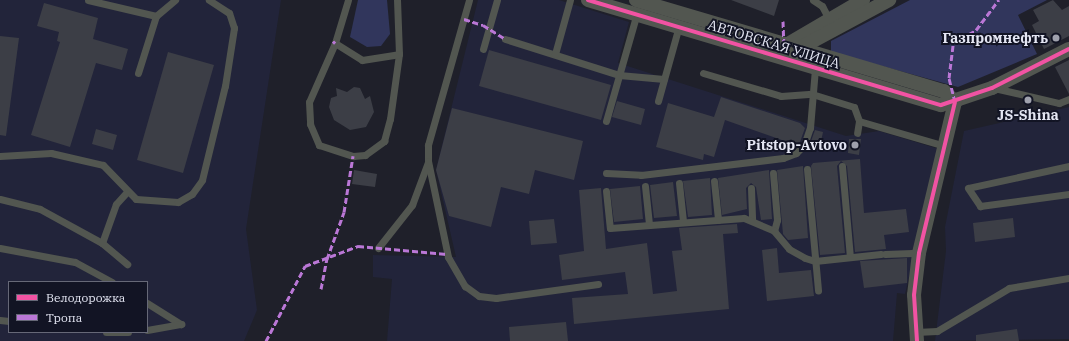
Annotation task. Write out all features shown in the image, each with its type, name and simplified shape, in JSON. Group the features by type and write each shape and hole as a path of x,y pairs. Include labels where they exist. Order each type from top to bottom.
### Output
{"street":[{"name":"АВТОВСКАЯ УЛИЦА","path":"588,0 638,5 659,9 681,20 775,56 941,105 955,102"},
{"path":"775,56 784,44 863,0"},
{"path":"775,56 801,49 889,0"},
{"name":"АВТОВСКАЯ УЛИЦА","path":"681,20 784,44 944,91 955,102"},
{"path":"916,336 919,253 955,102 992,88 1069,49"}],"lane":[{"path":"88,0 156,16"},
{"path":"138,73 156,16 175,0"},
{"path":"0,156 51,153 103,165 126,193 136,199 178,202 192,194 202,180 225,86 234,28 229,13 209,0"},
{"path":"348,0 335,43 309,102 310,124 319,145 353,156 365,155 384,142 399,54 397,0"},
{"path":"469,0 428,145 428,161 448,257 465,286 479,296 496,298 598,284"},
{"path":"483,49 497,0"},
{"path":"555,54 570,0"},
{"path":"813,0 822,3 830,19"},
{"path":"606,121 638,5"},
{"path":"658,101 681,20"},
{"path":"505,39 619,75 664,79"},
{"path":"335,43 362,60 399,54"},
{"path":"606,173 641,175 783,158 796,153 804,145 810,128 815,68"},
{"path":"703,73 780,96 812,94 854,107 859,120 857,133"},
{"path":"992,88 1059,103 1069,99"},
{"path":"859,120 945,146"},
{"path":"378,248 412,205 428,161"},
{"path":"842,166 850,257"},
{"path":"1069,166 968,188 980,206 1069,194"},
{"path":"807,169 818,291"},
{"path":"772,173 777,220 774,231"},
{"path":"714,181 718,220"},
{"path":"679,183 683,222"},
{"path":"645,186 649,225"},
{"path":"751,188 752,220"},
{"path":"606,191 610,228 718,220 752,220 774,231 789,249 815,261 883,254 919,253"},
{"path":"102,243 116,204 126,193"},
{"path":"0,199 40,209 102,243 127,264"},
{"path":"0,248 74,262 110,281"},
{"path":"916,336 937,331 1009,288 1069,278"},
{"path":"148,305 181,324 148,330"}],"shaded area":[{"path":"0,0 281,0 246,229 257,310 244,341 0,341"},
{"path":"358,0 387,0 390,34 381,46 367,47 350,37"},
{"path":"478,0 559,0 629,22 618,63 846,136 879,131 939,149 905,294 897,293 893,341 387,341 392,279 373,277 373,255 456,257 436,170"},
{"path":"910,0 1047,0 1018,15 1037,54 958,87 831,52 831,41"},
{"path":"1069,107 1069,339 935,341 946,251 945,227 964,131"}],"building":[{"path":"731,0 779,0 774,16"},
{"path":"1053,0 1062,10 1069,6 1069,36 1044,49 1032,25 1039,21 1033,10"},
{"path":"44,3 98,18 93,39 128,49 122,70 96,63 70,147 31,135 60,42 57,41 59,32 37,26"},
{"path":"0,36 19,38 6,136 0,135"},
{"path":"489,50 611,85 601,120 479,86"},
{"path":"168,52 214,65 183,173 137,160"},
{"path":"1069,60 1069,94 1055,67"},
{"path":"354,87 360,88 365,99 370,96 374,112 366,127 350,130 334,120 329,107 331,98 337,96 336,88 347,92"},
{"path":"721,97 800,123 805,128 800,142 793,144 725,120 714,157 704,154 703,160 656,147 668,103 714,117"},
{"path":"617,101 645,109 641,125 612,117"},
{"path":"452,108 583,141 574,180 535,170 529,194 501,187 491,227 449,216 436,170"},
{"path":"96,129 117,135 113,150 92,144"},
{"path":"815,130 823,132 820,146 810,144"},
{"name":"Pitstop-Avtovo","path":"849,139 861,139 859,155 848,153"},
{"path":"860,159 864,213 906,209 909,232 884,235 886,249 855,252 847,166 841,161 837,166 845,253 820,255 811,166 813,163"},
{"path":"803,166 808,238 788,240 783,234 777,170"},
{"path":"354,170 377,174 375,187 352,184"},
{"path":"769,170 772,219 761,220 756,187 751,183 746,188 747,209 722,215 718,178"},
{"path":"710,178 712,215 688,217 683,181"},
{"path":"673,182 677,216 654,218 650,185"},
{"path":"640,186 643,219 614,222 610,189"},
{"path":"601,188 606,249 647,243 653,294 677,291 672,251 682,250 679,228 737,224 738,233 723,234 729,309 574,324 572,298 628,294 625,272 562,280 559,255 584,251 579,190"},
{"path":"1013,218 1015,237 975,242 973,223"},
{"path":"554,219 557,243 531,245 529,221"},
{"path":"777,248 779,273 811,270 814,296 767,301 762,250"},
{"path":"907,258 907,283 864,288 860,261"},
{"path":"566,322 568,341 510,341 509,327"},
{"path":"1017,329 1019,341 976,341 976,335"}],"marked path":[{"path":"955,102 949,78 953,43 976,30 999,0"},
{"path":"464,19 483,25 505,39"},
{"path":"783,21 784,44"},
{"path":"321,289 327,259 344,212 353,156"},
{"path":"266,341 305,266 358,246 447,254"}],"cycle path":[{"path":"588,0 941,105 992,88 1069,49"},
{"path":"917,341 914,295 919,253 955,102"}],"place":[{"name":"Газпромнефть","path":"1056,38"},
{"name":"JS-Shina","path":"1028,100"},
{"name":"Pitstop-Avtovo","path":"855,145"}]}
